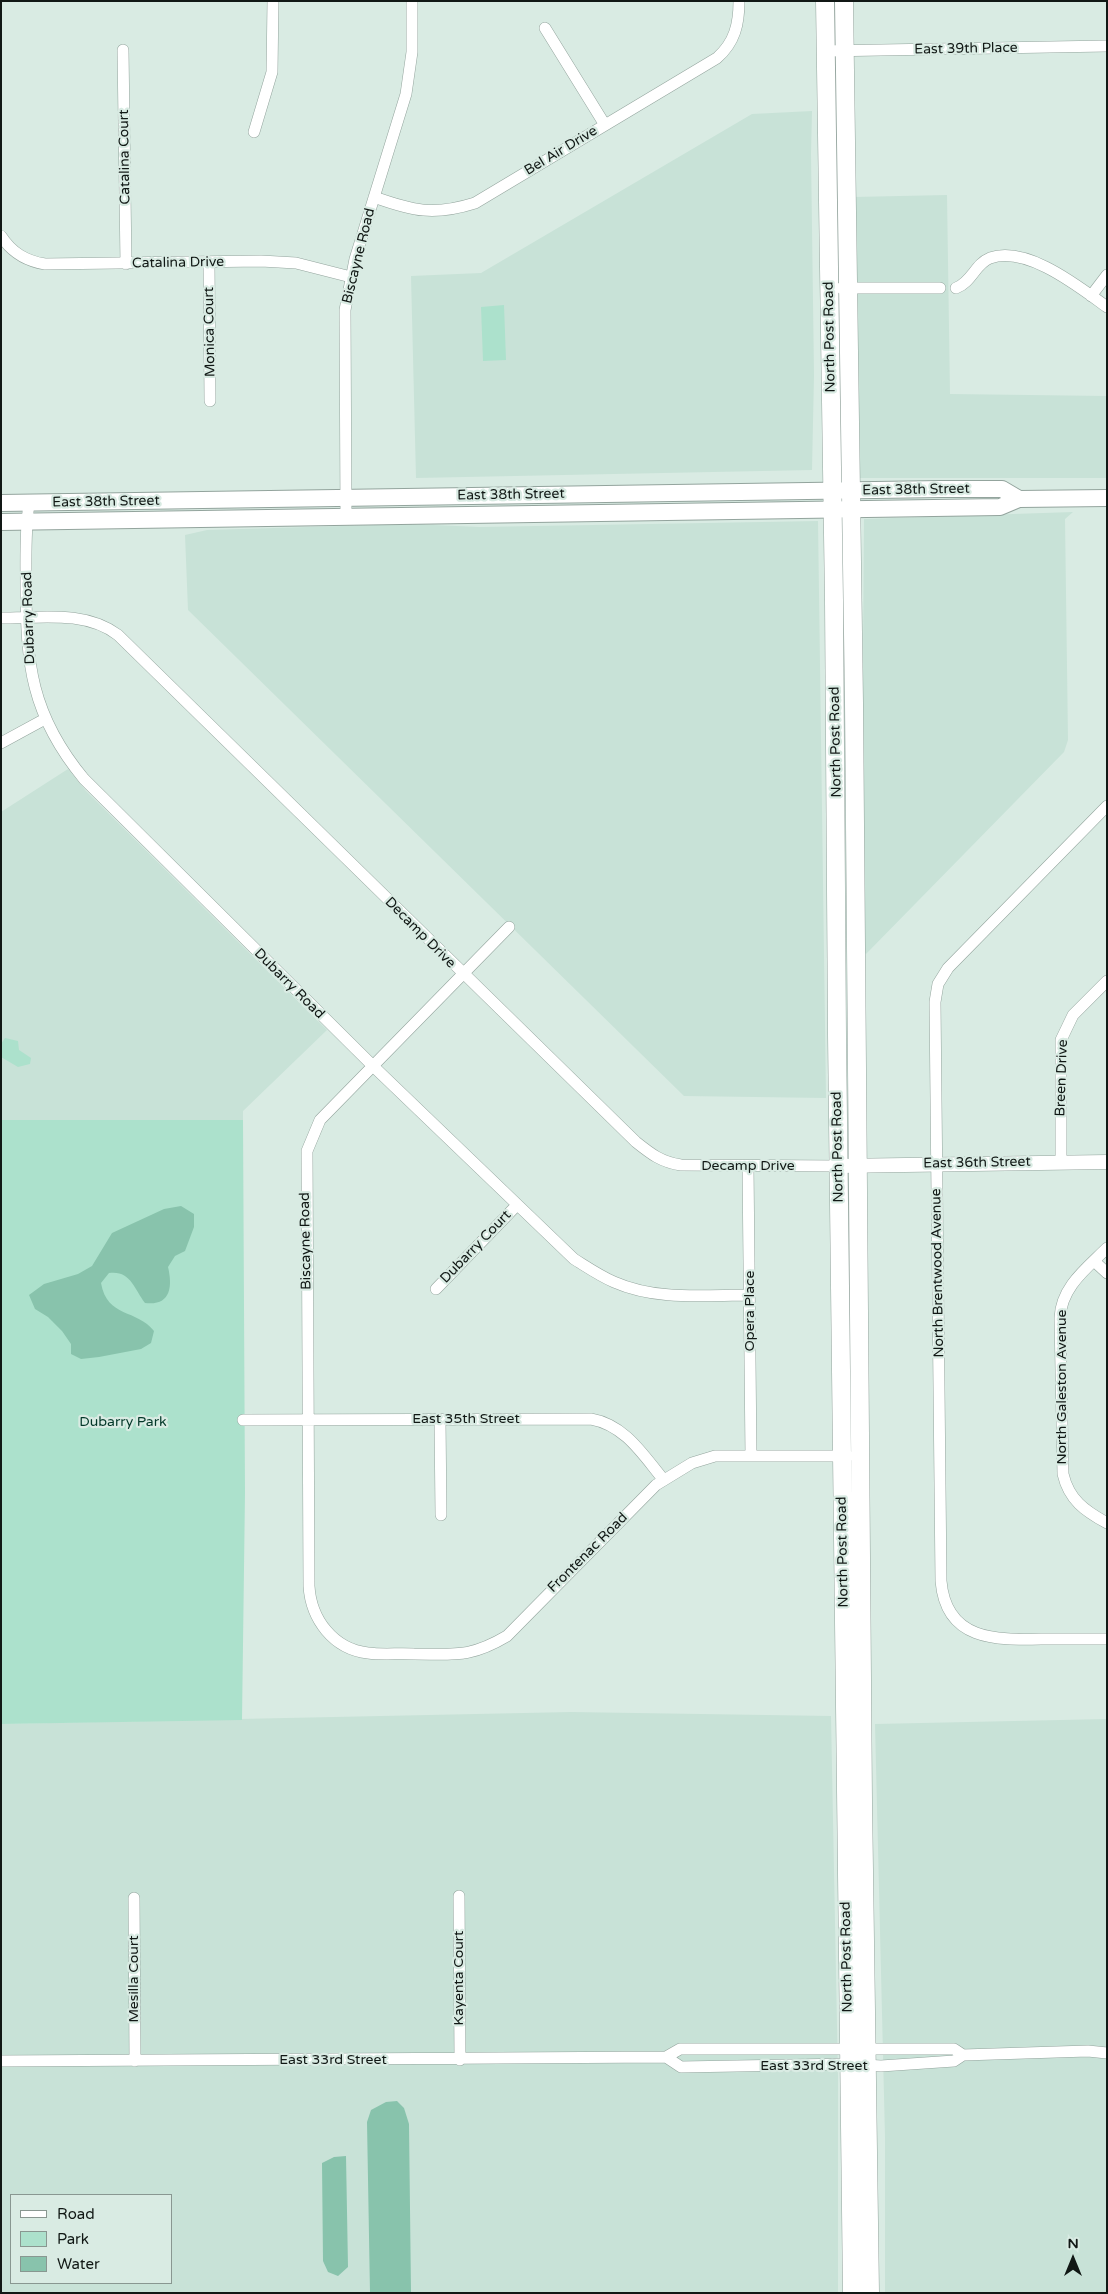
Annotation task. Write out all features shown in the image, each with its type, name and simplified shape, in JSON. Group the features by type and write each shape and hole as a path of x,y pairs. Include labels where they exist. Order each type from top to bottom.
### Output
{"main road":[{"name":"North Post Road","path":"825,1 833,510 848,1166 860,1456 870,2293"},
{"name":"North Post Road","path":"844,1 851,509 848,1166 842,1456 852,2293"},
{"name":"East 38th Street","path":"1,504 1002,489 1019,499"},
{"name":"East 38th Street","path":"1,522 1000,507 1019,499 1107,498"}],"street":[{"path":"254,132 272,72 273,1"},
{"name":"Biscayne Road","path":"346,517 344,334 351,277 408,80 412,52 412,1"},
{"name":"Bel Air Drive","path":"374,197 419,211 442,211 461,208 475,202 712,62 732,41 738,21 739,1"},
{"path":"546,28 605,125"},
{"name":"East 39th Place","path":"825,51 1107,46"},
{"name":"Catalina Court","path":"123,50 126,264"},
{"name":"Catalina Drive","path":"1,236 9,247 24,258 46,264 296,263 351,277"},
{"path":"956,288 970,280 985,261 1003,256 1026,259 1048,268 1107,307"},
{"name":"Monica Court","path":"209,262 210,402"},
{"path":"1091,296 1107,275"},
{"path":"830,288 940,288"},
{"name":"Dubarry Road","path":"29,504 26,521 26,618 29,661 45,719 60,748 84,779 373,1066 574,1259 614,1282 640,1290 672,1296 750,1295"},
{"name":"Decamp Drive","path":"1,618 80,618 101,624 118,635 462,974 653,1157 667,1163 681,1165 848,1166"},
{"path":"1,743 45,719"},
{"name":"North Brentwood Avenue","path":"1107,806 948,968 940,980 935,1002 941,1581 947,1604 961,1623 980,1636 999,1640 1107,1639"},
{"name":"Biscayne Road","path":"327,1631 314,1610 309,1592 307,1151 320,1120 509,927"},
{"name":"Breen Drive","path":"1061,1162 1061,1040 1073,1015 1107,982"},
{"name":"East 36th Street","path":"848,1166 1107,1162"},
{"name":"Opera Place","path":"748,1166 750,1456"},
{"name":"Dubarry Court","path":"436,1289 517,1205"},
{"name":"North Galeston Avenue","path":"1107,1248 1072,1283 1061,1308 1062,1464 1065,1484 1072,1497 1086,1511 1107,1523"},
{"path":"1094,1261 1107,1273"},
{"path":"440,1419 441,1515"},
{"name":"East 35th Street","path":"243,1420 595,1420 609,1424 628,1437 663,1479"},
{"name":"Frontenac Road","path":"327,1631 346,1646 369,1653 464,1654 487,1648 507,1636 663,1479 684,1467 706,1458 730,1455 860,1456"},
{"name":"Kayenta Court","path":"459,1896 460,2060"},
{"name":"Mesilla Court","path":"134,1898 135,2060"},
{"name":"East 33rd Street","path":"666,2057 681,2067 849,2056 867,2048 954,2049 963,2054 1088,2051 1107,2053"},
{"name":"East 33rd Street","path":"1,2061 460,2060 666,2057 680,2049 849,2056 867,2066 928,2064 954,2061 963,2054"}],"shaded area":[{"path":"812,111 814,375 812,470 416,478 411,276 481,273 752,114"},
{"path":"947,195 950,394 1107,396 1107,478 857,478 853,197"},
{"path":"1073,512 1065,519 1068,740 1064,752 866,954 861,949 864,519"},
{"path":"818,521 826,1098 684,1096 188,610 185,535 207,530 410,524 480,527"},
{"path":"68,769 86,791 327,1030 243,1111 243,1120 1,1120 1,812"},
{"path":"571,1712 831,1716 838,2077 838,2293 1,2293 1,1724"},
{"path":"1107,1719 1107,2293 885,2293 885,2137 875,1724"}],"green space":[{"path":"504,305 506,360 483,361 481,307"},
{"path":"5,1038 18,1041 19,1050 31,1058 30,1064 18,1067 1,1057 1,1044"},
{"name":"Dubarry Park","path":"1,1120 243,1120 245,1493 242,1720 1,1724"}],"water":[{"path":"181,1206 194,1214 194,1227 185,1251 175,1256 168,1267 170,1288 165,1298 160,1302 145,1303 131,1281 122,1274 109,1273 101,1283 104,1294 109,1302 116,1308 147,1324 154,1331 151,1343 141,1349 99,1357 81,1359 71,1354 71,1344 62,1331 48,1317 35,1309 29,1295 44,1284 78,1274 92,1266 112,1233 164,1209"},
{"path":"397,2101 404,2108 409,2124 411,2293 370,2293 367,2122 371,2110 386,2102"},
{"path":"346,2156 348,2267 338,2276 328,2272 323,2261 322,2163 334,2157"}]}
